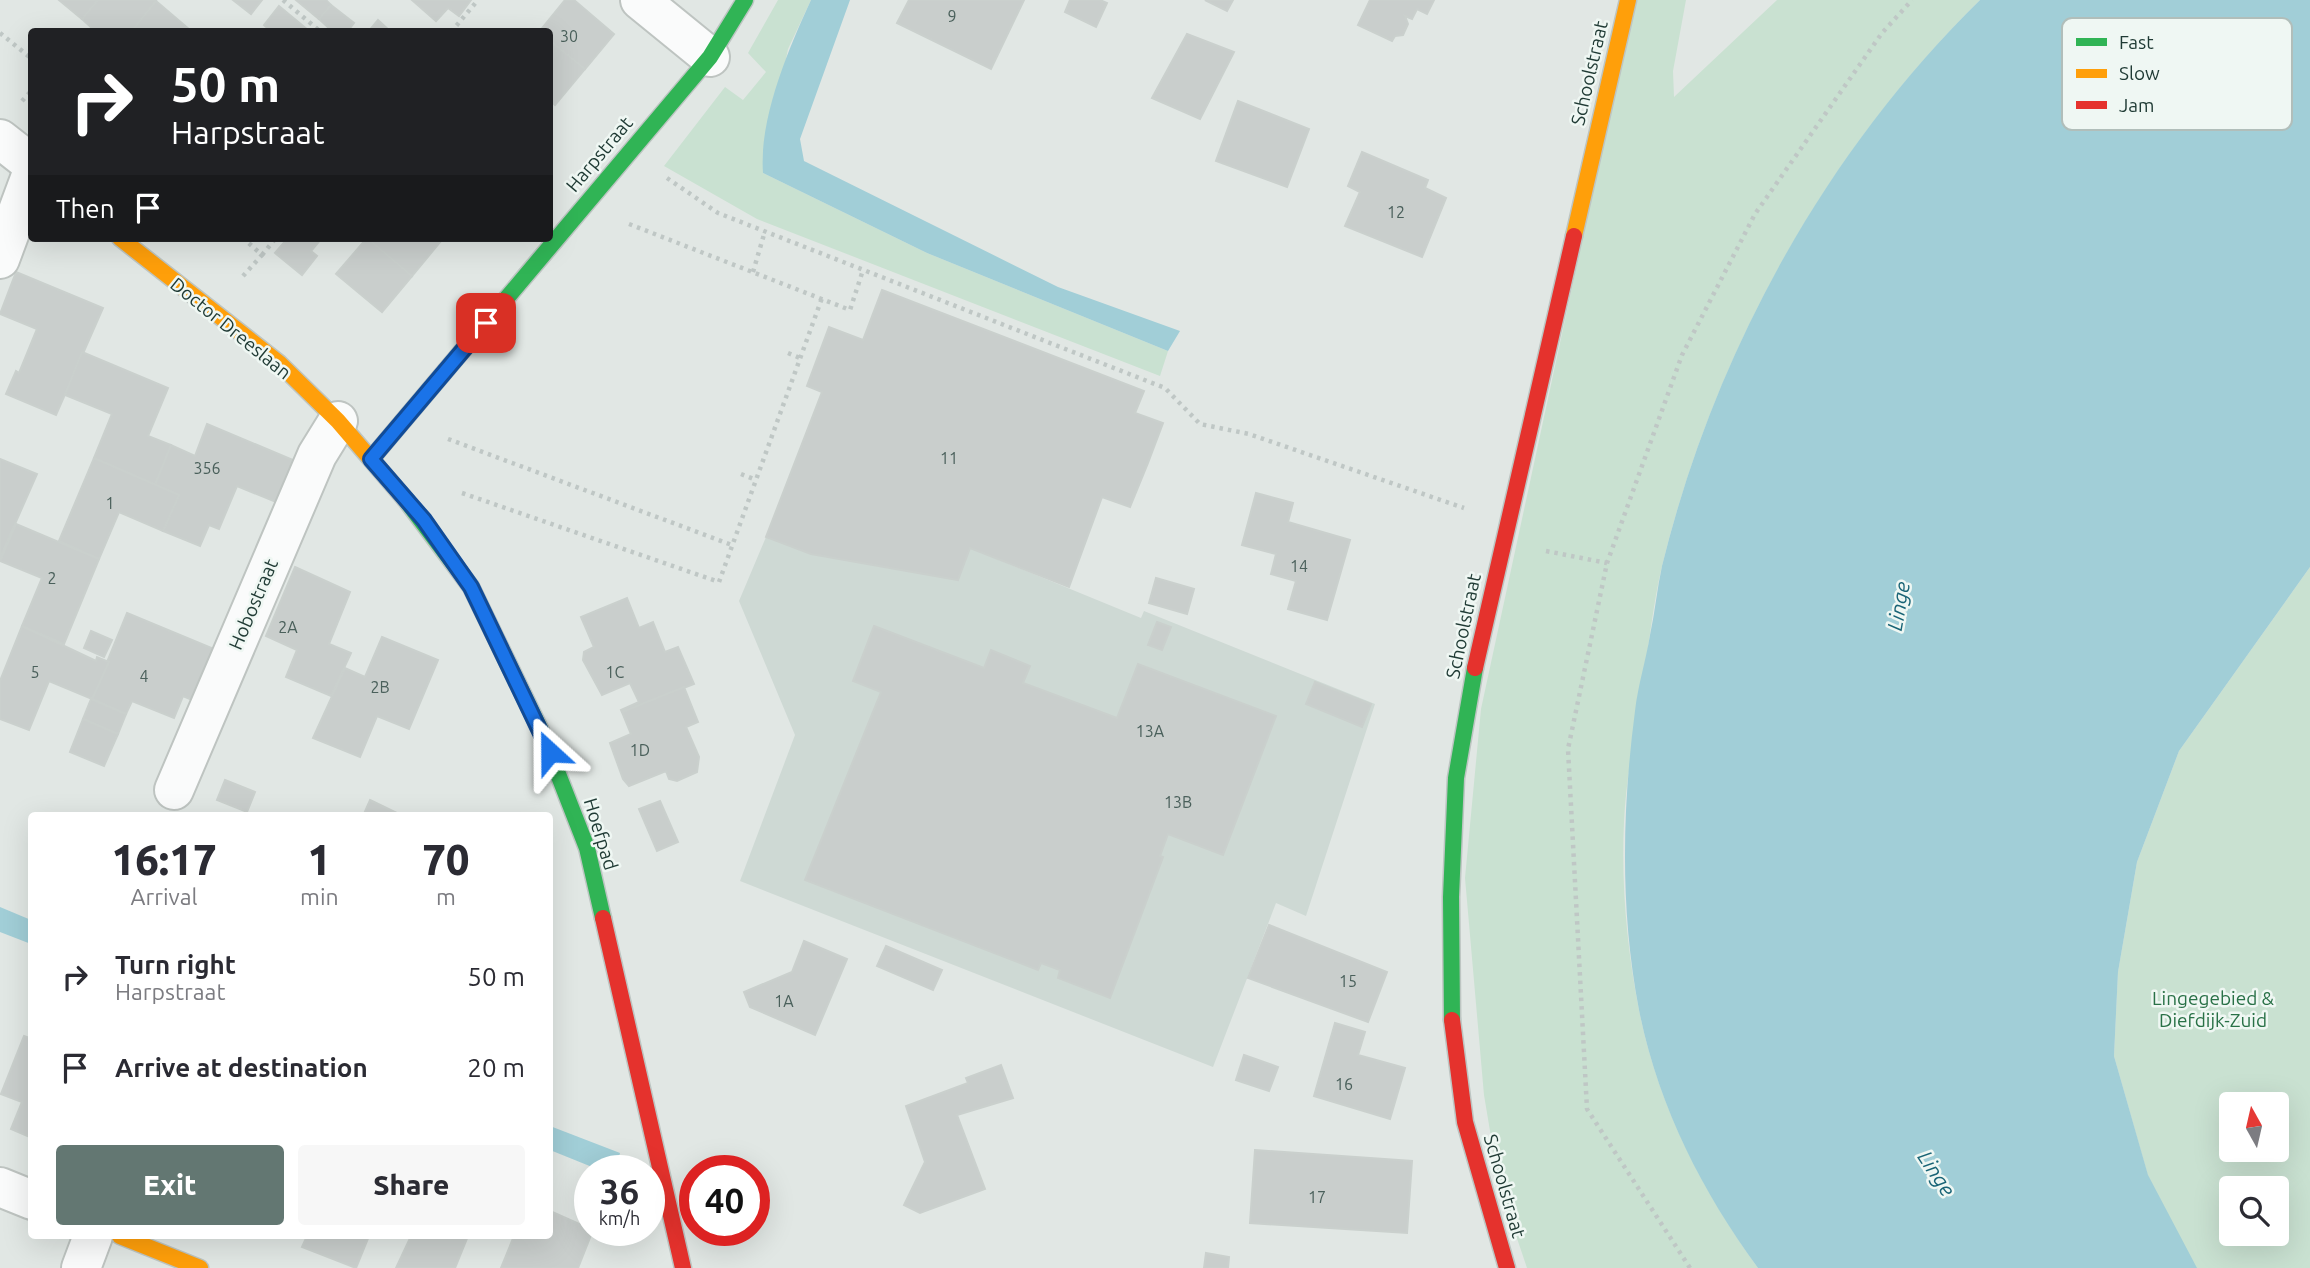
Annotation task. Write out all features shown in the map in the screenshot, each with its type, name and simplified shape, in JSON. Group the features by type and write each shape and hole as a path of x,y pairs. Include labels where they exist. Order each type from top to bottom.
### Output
{"street":[{"path":"640,0 710,57"},
{"name":"Harpstraat","path":"553,242 710,57 745,0"},
{"name":"Schoolstraat","path":"1507,1268 1465,1122 1452,1016 1451,897 1456,778 1476,660 1502,542 1628,0"},
{"path":"0,139 28,161"},
{"path":"0,259 28,184"},
{"name":"Doctor Dreeslaan","path":"125,242 279,363 338,421 371,459"},
{"name":"Harpstraat","path":"371,459 553,242"},
{"name":"Hobostraat","path":"174,790 317,454 338,421"},
{"name":"Hoefpad","path":"371,459 424,520 471,587 515,676 566,792 587,848 683,1268"},
{"path":"0,1187 28,1198"},
{"path":"81,1268 92,1239"},
{"path":"128,1239 200,1268"}],"path":[{"path":"283,0 316,28"},
{"path":"455,28 478,0"},
{"path":"1690,1268 1587,1109 1568,748 1607,563 1682,355 1755,214 1882,33 1912,0"},
{"path":"0,33 28,56"},
{"path":"629,151 718,213 1165,388 1200,424 1249,434 1470,510"},
{"path":"583,206 850,310 863,270"},
{"path":"753,272 765,231"},
{"path":"262,255 273,242"},
{"path":"453,490 719,582 822,298"},
{"path":"788,353 800,358"},
{"path":"401,422 733,545"},
{"path":"741,474 756,480"},
{"path":"1502,542 1607,563"}],"shaded area":[{"path":"766,537 811,554 958,580 970,548 1141,618 1144,611 1375,704 1306,916 1276,903 1213,1067 740,881 795,735 739,601"}],"green space":[{"path":"778,0 811,0 788,49 763,173 927,253 1168,351 1160,376 757,219 664,166 725,87 743,100 766,72 748,53"},
{"path":"1634,0 1686,0 1673,71 1674,97 1777,0 1980,0 1924,60 1872,123 1825,190 1782,261 1745,334 1712,410 1684,487 1656,595 1625,805 1624,893 1631,964 1647,1045 1670,1113 1718,1208 1758,1268 1527,1268 1499,1185 1484,1095 1465,878 1481,709"},
{"name":"Lingegebied & Diefdijk-Zuid","path":"2310,567 2310,1268 2196,1268 2148,1176 2114,1056 2118,972 2137,862 2179,751"}],"water":[{"path":"811,0 850,0 800,139 804,161 1058,287 1180,331 1168,351 927,253 763,173 763,152 770,107 793,40"},
{"name":"Linge","path":"1980,0 2310,0 2310,567 2179,751 2137,862 2118,972 2114,1056 2148,1175 2197,1268 1758,1268 1718,1208 1684,1145 1658,1079 1639,1010 1626,898 1627,786 1636,701 1662,566 1684,487 1744,334 1782,261 1825,190 1872,123 1924,60"},
{"path":"0,907 28,919 28,943 0,932"},
{"path":"553,1127 620,1153 574,1155 574,1160 553,1151"}],"building":[{"path":"59,0 98,0 82,19"},
{"path":"98,0 156,1 134,28 92,28 82,19"},
{"path":"233,0 262,0 251,14"},
{"path":"296,0 326,0 331,5 319,19"},
{"path":"412,0 471,0 459,16 448,8 436,21"},
{"path":"565,0 574,0 614,34 585,69 553,43 553,28 542,28"},
{"path":"909,0 1024,0 991,69 897,23"},
{"path":"1070,0 1100,0 1107,3 1096,27 1065,12"},
{"path":"1205,0 1233,0 1227,11"},
{"path":"1370,0 1434,0 1427,14 1417,9 1412,19 1405,16 1408,24 1403,35 1395,36 1392,41 1358,25"},
{"path":"156,1 188,28 134,28"},
{"path":"331,5 354,23 350,28 329,28 319,19"},
{"path":"279,6 306,28 267,28 264,25"},
{"path":"378,20 387,28 371,28"},
{"path":"1187,34 1234,52 1200,119 1152,98"},
{"path":"553,43 585,69 555,105 553,103"},
{"path":"1238,101 1309,129 1287,187 1216,161"},
{"path":"1362,152 1428,180 1425,188 1446,198 1422,257 1345,226 1360,192 1348,186"},
{"path":"285,242 319,242 311,251 317,256 302,275 275,253"},
{"path":"364,242 372,242 412,276 382,312 336,274"},
{"path":"372,242 440,242 412,276"},
{"path":"16,272 103,308 56,415 6,394 16,371 19,373 37,329 0,314"},
{"path":"882,290 1144,391 1135,413 1163,423 1148,463 1130,507 1102,497 1069,587 970,548 958,580 811,554 766,537 822,392 807,386 829,327 863,340"},
{"path":"82,352 168,388 148,436 171,445 155,485 94,458 112,414 65,395"},
{"path":"207,424 293,460 276,502 237,486 219,529 209,525 200,546 163,531 179,495 155,485 171,445 195,456"},
{"path":"94,458 179,495 163,531 119,512 99,559 59,541"},
{"path":"0,459 37,474 0,558"},
{"path":"1256,493 1293,503 1288,522 1350,540 1327,620 1288,609 1296,581 1271,574 1276,554 1242,545"},
{"path":"16,524 99,559 64,644 22,626 42,578 0,561"},
{"path":"295,567 350,592 329,644 351,653 331,696 286,677 297,650 266,636"},
{"path":"1156,578 1194,589 1187,614 1149,603"},
{"path":"627,598 639,628 653,622 665,652 678,647 694,684 622,712 621,710 639,702 630,683 602,695 583,660 584,652 594,647 581,617"},
{"path":"127,613 214,649 192,700 183,696 174,718 132,701 126,714 92,699"},
{"path":"1157,622 1171,627 1162,650 1148,645"},
{"path":"22,626 96,661 97,657 109,662 92,699 49,681 29,730 0,719 0,681"},
{"path":"874,626 984,668 991,650 1030,666 1023,683 1117,718 1138,664 1276,716 1223,855 1168,834 1160,856 1163,857 1110,998 1058,978 1060,970 1041,963 1038,970 805,880 881,692 853,681"},
{"path":"91,631 112,640 104,657 84,648"},
{"path":"382,637 438,660 409,729 377,716 360,757 313,738 345,668 365,677"},
{"path":"1315,682 1371,704 1362,727 1306,704"},
{"path":"684,687 698,722 686,727 699,757 697,772 677,781 669,779 666,771 629,786 623,779 610,743 631,734 622,712"},
{"path":"91,699 126,714 118,734 83,719"},
{"path":"83,719 118,734 104,766 70,752"},
{"path":"225,780 255,792 247,812 217,800"},
{"path":"370,800 395,812 365,812"},
{"path":"660,801 678,842 657,851 639,809"},
{"path":"1269,925 1387,972 1368,1022 1248,978"},
{"path":"804,941 847,959 815,1035 750,1007 744,992 792,972"},
{"path":"886,946 942,970 933,990 877,966"},
{"path":"1335,1023 1365,1032 1358,1055 1405,1068 1390,1119 1314,1096"},
{"path":"24,1036 28,1038 28,1136 11,1129 22,1102 1,1094"},
{"path":"1244,1055 1278,1067 1269,1091 1236,1080"},
{"path":"1001,1065 1013,1098 957,1115 985,1189 920,1213 904,1205 925,1162 906,1106 968,1083 966,1078"},
{"path":"1255,1150 1412,1161 1407,1233 1250,1223"},
{"path":"553,1212 574,1222 574,1246 587,1246 578,1268 501,1268 513,1239 553,1239"},
{"path":"306,1239 368,1239 356,1268 302,1247"},
{"path":"410,1239 467,1239 455,1268 396,1268"},
{"path":"1206,1253 1229,1257 1228,1268 1204,1268"}],"traffic: fast":[{"path":"371,459 710,57 745,0"},
{"path":"405,499 471,587 542,733 587,848 603,918"},
{"path":"1452,1020 1451,897 1456,778 1475,668"}],"traffic: slow":[{"path":"1574,236 1628,0"},
{"path":"125,242 279,363 338,421 405,499"},
{"path":"128,1239 200,1268"}],"traffic: jam":[{"path":"1475,668 1574,236"},
{"path":"603,918 683,1268"},
{"path":"1452,1020 1465,1122 1507,1268"}],"route":[{"path":"486,323 371,459 424,520 471,587 550,752"}]}
